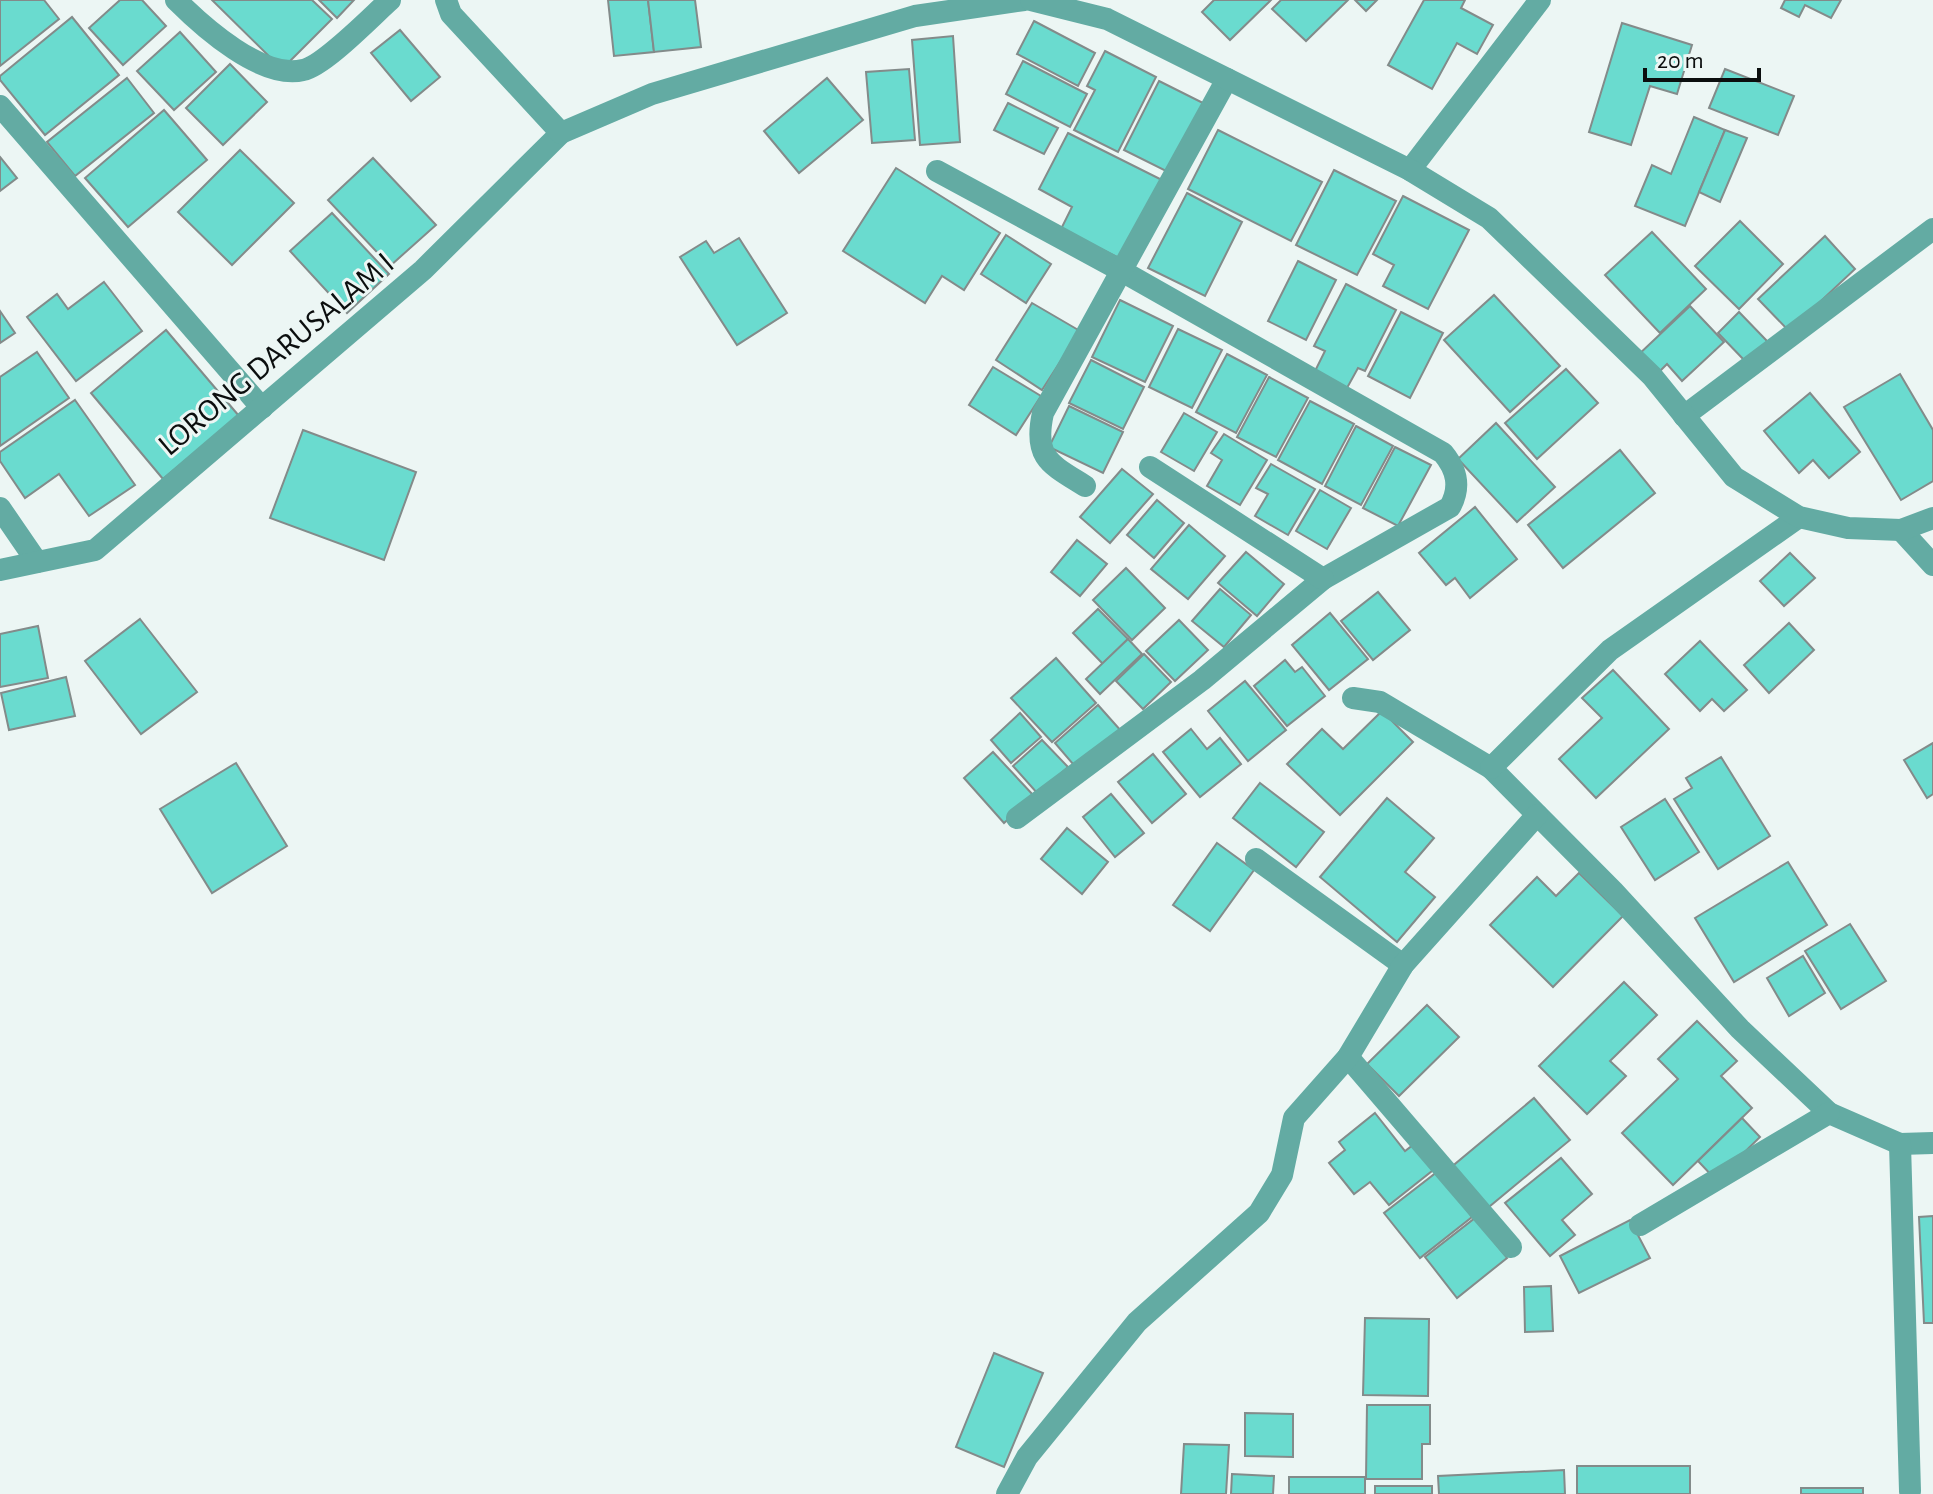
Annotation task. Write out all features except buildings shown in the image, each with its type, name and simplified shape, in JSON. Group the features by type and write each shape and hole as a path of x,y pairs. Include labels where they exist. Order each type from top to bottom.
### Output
{"street":[{"path":"176,0 208,30 249,57 278,70 304,70 325,57 390,0"},
{"path":"446,0 451,14 561,133 652,94 915,16 1024,0"},
{"path":"1031,0 1107,19 1410,170 1489,218 1652,376 1734,477 1799,517 1848,528 1901,530 1933,518"},
{"path":"1410,170 1540,0"},
{"path":"1085,486 1052,465 1042,450 1039,433 1043,413 1227,79"},
{"path":"0,106 262,408"},
{"name":"LORONG DARUSALAM I","path":"0,570 95,550 423,270 561,133"},
{"path":"937,171 1120,270 1443,453 1455,468 1456,496 1450,507 1323,579 1202,680 1017,818"},
{"path":"1684,416 1933,229"},
{"path":"1150,467 1323,579"},
{"path":"0,508 37,562"},
{"path":"1491,768 1610,650 1799,517"},
{"path":"1901,530 1933,565"},
{"path":"1353,698 1380,702 1491,768 1613,891 1740,1029 1829,1113 1900,1144 1933,1143"},
{"path":"1007,1494 1027,1457 1137,1322 1259,1213 1282,1175 1294,1118 1348,1057 1403,965 1537,815"},
{"path":"1256,859 1403,965"},
{"path":"1348,1057 1511,1247"},
{"path":"1640,1225 1829,1113"},
{"path":"1900,1144 1910,1491"}]}
